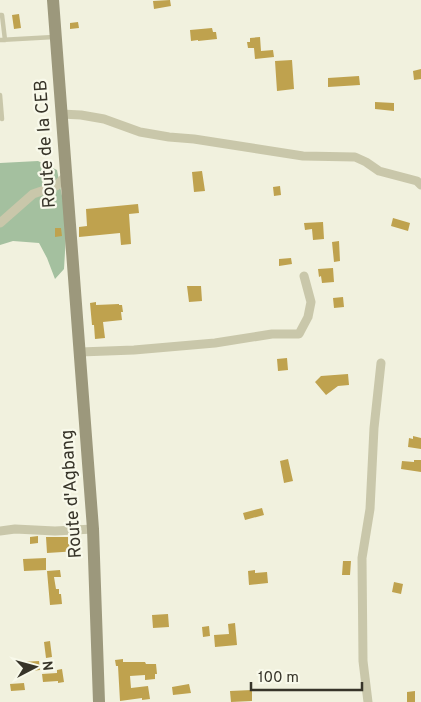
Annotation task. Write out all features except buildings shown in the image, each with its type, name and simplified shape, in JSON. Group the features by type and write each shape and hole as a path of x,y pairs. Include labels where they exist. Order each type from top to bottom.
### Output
{"main road":[{"name":"Route de la CEB","path":"53,0 74,285"},
{"name":"Route d'Agbang","path":"74,285 93,530 99,702"}],"street":[{"path":"61,114 104,119 140,132 169,137 194,139 304,156 355,157 379,171 417,180 421,185"},
{"path":"0,223 33,194 56,186 66,176"},
{"path":"80,352 134,350 215,343 272,334 300,334 308,317 311,302 304,276"},
{"path":"368,702 363,661 362,558 370,509 374,428 381,363"},
{"path":"0,531 15,529 93,530"}],"lane":[{"path":"0,15 2,15 2,40 56,36"},
{"path":"0,95 2,119"}],"green space":[{"path":"38,161 57,170 63,201 66,235 64,269 55,279 39,243 13,241 0,245 0,163"}]}
